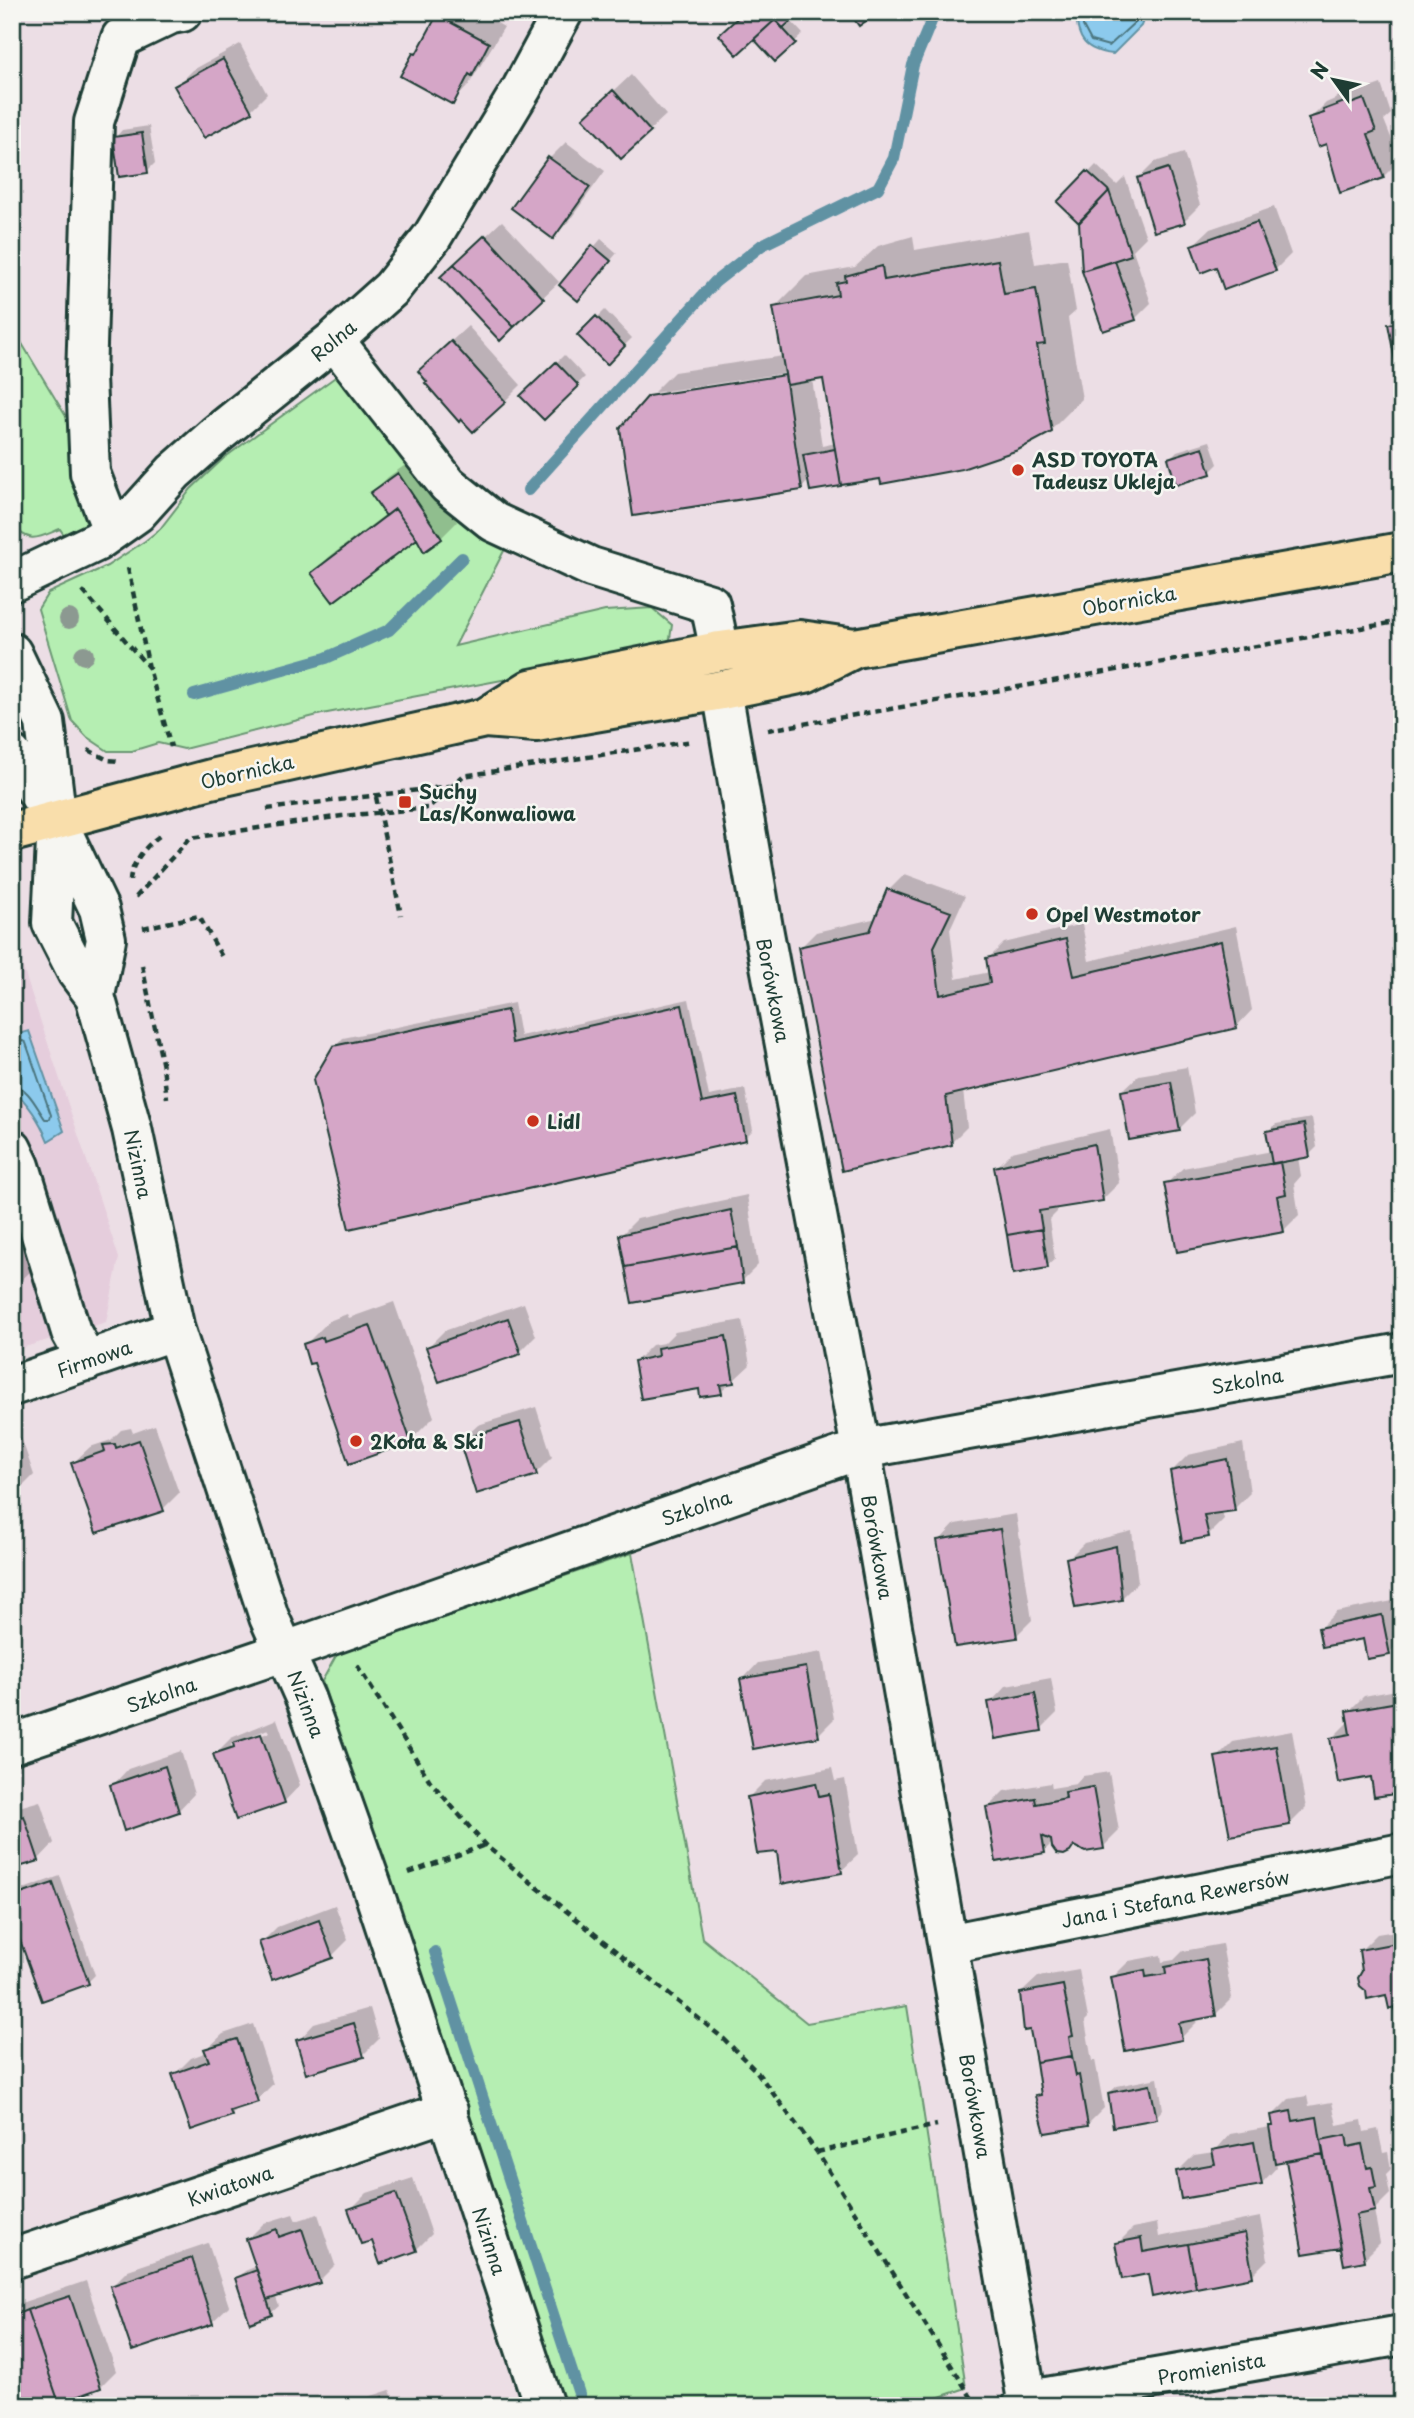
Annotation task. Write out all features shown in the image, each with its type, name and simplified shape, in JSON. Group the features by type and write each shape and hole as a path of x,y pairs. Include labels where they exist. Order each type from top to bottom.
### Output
{"main road":[{"name":"Obornicka","path":"12,832 211,779 485,718 536,722 722,690 805,673 855,648 1402,552"},
{"name":"Obornicka","path":"485,718 531,689 720,651 800,640 855,648"}],"street":[{"path":"112,530 90,474 88,432 86,377 94,122 121,38 170,14 181,12"},
{"name":"Rolna","path":"12,582 85,548 136,513 174,472 216,435 334,340 391,289 432,237 522,88 564,12"},
{"path":"334,340 448,485 494,522 591,567 710,604 720,651"},
{"path":"12,653 46,722 57,821"},
{"name":"Borówkowa","path":"722,690 772,898 861,1449 1026,2405"},
{"path":"12,755 57,821"},
{"name":"Nizinna","path":"57,821 99,909 106,939 94,996 132,1129 175,1330 269,1617 306,1700 372,1886 544,2406"},
{"path":"12,1149 20,1166 71,1332 87,1361"},
{"name":"Firmowa","path":"12,1386 175,1330"},
{"name":"Szkolna","path":"12,1744 861,1449 1402,1353"},
{"name":"Jana i Stefana Rewersów","path":"948,1944 1402,1853"},
{"name":"Kwiatowa","path":"12,2259 448,2111"},
{"name":"Promienista","path":"1026,2405 1047,2397 1402,2335"}],"path":[{"path":"128,567 149,668 171,747"},
{"path":"75,582 149,668"},
{"path":"254,811 452,786"},
{"path":"376,797 401,915"},
{"path":"135,930 199,916 222,957"},
{"path":"354,1660 430,1781 485,1845 724,2039 757,2072 817,2152 971,2396 972,2404"},
{"path":"372,1886 485,1845"},
{"path":"817,2152 937,2125"}],"shaded area":[{"path":"18,953 119,1258 106,1322 12,1351 12,955"}],"green space":[{"path":"12,327 70,423 90,517 84,530 66,538 60,529 40,537 29,537 12,524"},
{"path":"338,375 435,497 472,531 507,545 455,646 605,611 652,608 672,625 670,639 646,653 322,714 184,749 158,743 132,751 108,751 87,737 72,721 38,609 48,593 107,566 145,541 160,529 191,489 224,458"},
{"path":"632,1553 702,1938 807,2023 907,2006 966,2388 913,2406 563,2406 322,1681 337,1654"}],"water":[{"path":"1076,12 1146,12 1141,26 1113,54 1096,50 1084,42 1078,30"},
{"path":"29,1031 64,1131 48,1141 33,1113 12,1089 12,1036"}],"building":[{"path":"744,12 768,12 775,20 737,55 719,35"},
{"path":"768,12 801,12 783,28"},
{"path":"849,12 878,12 859,26"},
{"path":"437,15 489,43 453,105 400,76 413,53 416,54"},
{"path":"775,20 796,43 775,62 754,39"},
{"path":"223,59 252,112 204,138 174,86"},
{"path":"613,90 651,132 621,159 583,118"},
{"path":"1364,99 1376,131 1368,134 1384,178 1340,193 1326,144 1318,147 1308,118 1347,101 1348,105"},
{"path":"142,133 148,173 119,177 113,137"},
{"path":"548,157 590,187 553,239 511,208"},
{"path":"1168,168 1185,223 1154,232 1137,178"},
{"path":"1087,171 1109,191 1079,223 1057,202"},
{"path":"1109,191 1131,255 1082,271 1079,222"},
{"path":"1257,222 1276,271 1224,290 1216,267 1201,273 1191,245"},
{"path":"485,235 544,299 514,327 454,264"},
{"path":"592,245 611,261 578,301 559,285"},
{"path":"998,260 1004,294 1036,289 1045,344 1037,345 1052,432 1018,450 962,469 881,484 880,479 841,485 823,379 787,385 773,307 838,295 836,283 846,281 845,276 882,266 884,280"},
{"path":"1115,261 1136,320 1103,331 1082,271"},
{"path":"454,264 514,327 500,341 440,277"},
{"path":"596,316 625,346 607,365 577,335"},
{"path":"1402,322 1402,397 1388,324"},
{"path":"451,341 506,402 473,432 461,419 459,422 418,371"},
{"path":"556,362 579,386 544,420 520,396"},
{"path":"785,375 802,490 633,516 620,428 648,396"},
{"path":"1203,447 1211,474 1176,485 1168,458"},
{"path":"835,449 841,486 810,491 803,455"},
{"path":"398,473 442,539 424,552 395,509 386,516 370,493"},
{"path":"395,509 417,539 333,602 311,573"},
{"path":"887,889 951,912 934,947 940,995 990,983 986,958 1066,939 1074,976 1221,941 1237,1028 946,1096 952,1145 842,1171 798,947 870,931"},
{"name":"Lidl","path":"682,1005 702,1103 737,1096 746,1140 349,1229 313,1080 333,1046 507,1010 512,1043"},
{"path":"1171,1082 1180,1131 1129,1140 1121,1091"},
{"path":"1304,1124 1310,1157 1272,1164 1266,1131"},
{"path":"1094,1144 1103,1201 1039,1211 1042,1229 1007,1235 994,1167"},
{"path":"1280,1162 1286,1194 1277,1196 1284,1232 1177,1252 1164,1183"},
{"path":"731,1210 738,1247 625,1267 619,1235"},
{"path":"1042,1229 1048,1268 1013,1274 1007,1235"},
{"path":"738,1247 743,1283 632,1303 625,1267"},
{"path":"508,1318 521,1354 439,1382 426,1347"},
{"path":"370,1325 411,1442 349,1464 314,1363 309,1364 303,1344 323,1337 324,1341"},
{"path":"726,1336 734,1383 720,1385 722,1394 700,1397 699,1389 641,1399 634,1361 658,1356 657,1348"},
{"path":"520,1422 537,1475 476,1494 459,1440"},
{"path":"139,1440 164,1511 96,1533 71,1463 105,1451 103,1445 115,1444 116,1448"},
{"path":"1227,1459 1235,1511 1204,1515 1209,1537 1182,1542 1170,1471"},
{"path":"12,1473 19,1493 12,1495"},
{"path":"1000,1529 1017,1638 955,1647 937,1540"},
{"path":"1116,1546 1122,1600 1075,1608 1066,1558"},
{"path":"1382,1615 1390,1655 1367,1659 1363,1639 1322,1647 1318,1628"},
{"path":"806,1667 819,1737 753,1749 740,1679"},
{"path":"1035,1693 1042,1731 995,1739 988,1702"},
{"path":"1398,1702 1402,1720 1402,1793 1374,1797 1371,1777 1338,1783 1330,1738 1350,1734 1346,1711"},
{"path":"261,1734 285,1803 236,1820 213,1754 234,1747 233,1743"},
{"path":"1276,1746 1290,1825 1230,1836 1215,1757"},
{"path":"165,1766 179,1812 124,1831 110,1785"},
{"path":"816,1783 819,1796 829,1794 842,1873 781,1884 777,1852 757,1854 747,1797"},
{"path":"1093,1787 1104,1849 1085,1852 1074,1846 1064,1855 1057,1854 1051,1840 1042,1836 1045,1853 996,1862 986,1807 1035,1798 1036,1804 1066,1798 1065,1792"},
{"path":"24,1816 39,1861 12,1869 12,1819"},
{"path":"53,1883 89,1984 42,2001 12,1918 12,1897"},
{"path":"319,1920 333,1958 272,1980 259,1942"},
{"path":"1402,1942 1402,2010 1395,2011 1394,2007 1389,2009 1386,1995 1367,1999 1366,1991 1360,1986 1358,1978 1362,1971 1359,1950"},
{"path":"1206,1959 1216,2016 1179,2023 1182,2040 1125,2051 1111,1977 1145,1970 1146,1977 1166,1974 1165,1967"},
{"path":"1063,1985 1073,2036 1069,2037 1072,2056 1036,2062 1030,2030 1024,2031 1020,1993"},
{"path":"354,2023 364,2057 306,2074 296,2040"},
{"path":"237,2039 258,2102 230,2111 232,2116 191,2130 172,2074 209,2061 204,2049"},
{"path":"1072,2056 1076,2076 1079,2075 1088,2126 1045,2133 1035,2096 1041,2095 1036,2062"},
{"path":"1150,2085 1157,2119 1113,2127 1108,2093"},
{"path":"1291,2111 1293,2121 1317,2117 1323,2154 1275,2163 1269,2126 1273,2126 1271,2115"},
{"path":"1346,2135 1348,2147 1362,2144 1367,2168 1372,2167 1376,2187 1370,2188 1375,2211 1356,2215 1365,2261 1344,2265 1321,2140"},
{"path":"1254,2142 1262,2185 1181,2199 1176,2171 1215,2164 1212,2150"},
{"path":"1323,2154 1341,2248 1303,2254 1286,2161"},
{"path":"396,2193 417,2251 380,2264 372,2241 361,2244 348,2209"},
{"path":"277,2229 279,2237 302,2229 320,2283 267,2300 246,2239"},
{"path":"1245,2233 1253,2277 1196,2288 1188,2244"},
{"path":"1141,2238 1143,2252 1188,2244 1196,2288 1152,2297 1148,2274 1122,2279 1115,2243"},
{"path":"192,2258 213,2324 132,2351 110,2286"},
{"path":"257,2270 272,2315 250,2323 235,2278"},
{"path":"70,2296 101,2388 59,2403 27,2310"},
{"path":"27,2310 59,2403 51,2406 12,2404 12,2316"},
{"path":"383,2397 386,2406 355,2406"}],"waterway":[{"path":"528,490 715,282 762,245 878,188 894,158 913,65 935,12"},
{"path":"194,695 326,658 389,630 462,558"},
{"path":"435,1952 583,2406"}],"place":[{"name":"ASD TOYOTA Tadeusz Ukleja","path":"1018,470"},
{"name":"Suchy Las/Konwaliowa","path":"405,802"},
{"name":"Opel Westmotor","path":"1032,914"},
{"name":"Lidl","path":"533,1121"},
{"name":"2Koła & Ski","path":"356,1441"}]}
